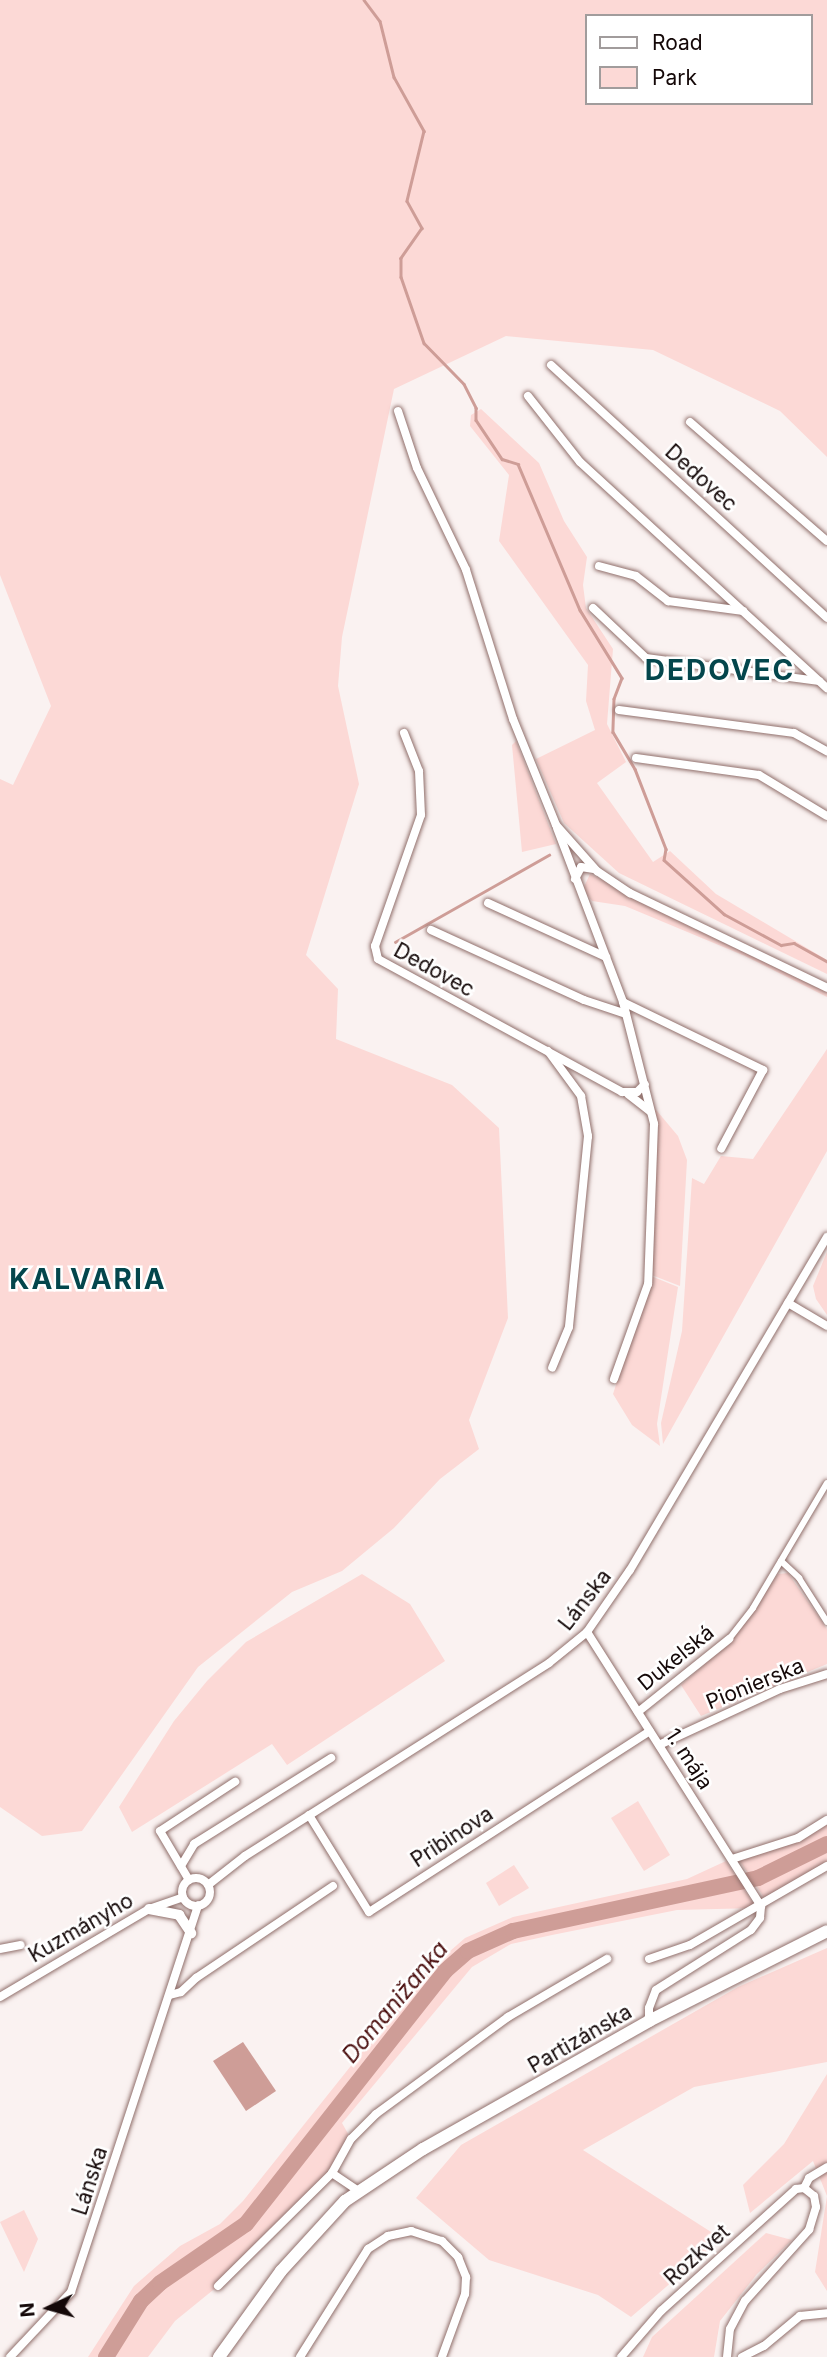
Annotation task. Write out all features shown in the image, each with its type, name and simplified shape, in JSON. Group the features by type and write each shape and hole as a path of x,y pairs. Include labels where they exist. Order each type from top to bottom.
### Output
{"main road":[{"name":"Partizánska","path":"219,2357 281,2270 325,2220 360,2192 423,2149 649,2021 827,1931"}],"street":[{"name":"Dedovec","path":"551,365 827,618"},
{"path":"528,396 580,462 827,688"},
{"path":"398,411 417,468 466,570 513,719 623,1002 654,1124 648,1284 614,1379"},
{"name":"Dedovec","path":"690,422 827,541"},
{"path":"599,566 636,576 668,601 743,611"},
{"path":"593,608 646,658 820,681"},
{"path":"619,710 767,728 818,742 827,751"},
{"name":"Dedovec","path":"404,733 419,771 421,815 376,956 387,966 645,1104 654,1124"},
{"path":"636,758 759,775 827,817"},
{"path":"556,825 597,871 629,893 827,988"},
{"path":"576,886 578,868 597,871"},
{"path":"488,903 606,957"},
{"name":"Dedovec","path":"431,930 584,1000 626,1014"},
{"path":"623,1002 763,1070 721,1149"},
{"path":"548,1051 581,1096 588,1136 570,1322 552,1368"},
{"path":"622,1091 637,1092 645,1084"},
{"name":"Lánska","path":"208,1885 309,1815 543,1667 587,1632 627,1576 827,1237"},
{"path":"788,1303 827,1326"},
{"name":"Dukelská","path":"638,1712 729,1639 781,1561 827,1483"},
{"path":"781,1561 799,1578 827,1622"},
{"name":"1. mája","path":"587,1632 761,1906"},
{"name":"Pionierska","path":"659,1745 744,1705 827,1674"},
{"name":"Pribinova","path":"309,1815 369,1912 650,1731"},
{"path":"181,1866 194,1844 331,1758"},
{"path":"189,1880 199,1878 208,1885 208,1898 198,1905 183,1897 189,1880 160,1831 235,1782"},
{"path":"732,1859 797,1838 827,1820"},
{"path":"649,1959 690,1945 827,1866"},
{"path":"170,1995 181,1992 195,1978 333,1886"},
{"name":"Kuzmányho","path":"0,1997 149,1909 183,1897"},
{"name":"Lánska","path":"10,2357 71,2292 198,1905"},
{"path":"649,2021 649,2008 656,1990 751,1930 760,1918 761,1906"},
{"path":"149,1909 179,1914 191,1933"},
{"path":"0,1949 20,1945"},
{"path":"218,2286 332,2174 351,2139 376,2114 508,2017 607,1959"},
{"name":"Rozkvet","path":"621,2357 661,2311 796,2189 804,2188 809,2178 827,2167"},
{"path":"332,2174 360,2192"},
{"path":"727,2357 730,2329 740,2309 809,2231 816,2207 814,2196 804,2188"},
{"path":"300,2357 368,2249 388,2236 411,2231 442,2241 458,2258 466,2277 466,2294 442,2357"},
{"path":"742,2357 764,2346 800,2316 827,2313"}],"green space":[{"path":"0,0 827,0 827,457 780,411 653,350 506,336 394,389 342,637 338,686 359,784 306,955 338,989 336,1039 452,1085 499,1128 508,1318 469,1420 479,1449 440,1479 394,1528 342,1571 292,1592 198,1667 82,1831 42,1836 0,1807 0,779 13,785 51,706 0,575"},
{"path":"481,409 539,463 564,521 587,557 583,585 586,608 613,649 607,724 626,762 597,783 653,862 670,851 716,894 827,960 827,974 619,873 564,823 536,759 595,730 586,701 588,665 499,541 509,475 470,426 471,415"},
{"path":"516,741 556,844 522,852 512,745"},
{"path":"590,874 827,988 827,997 745,956 625,906 592,901 583,889"},
{"path":"827,1049 827,1151 663,1444 661,1423 682,1331 692,1178 704,1184 721,1156 753,1159"},
{"path":"652,1105 678,1136 687,1160 680,1286 649,1274"},
{"path":"827,1252 827,1315 816,1299 813,1286"},
{"path":"651,1276 678,1287 657,1424 660,1446 632,1425 613,1394"},
{"path":"788,1573 827,1629 827,1664 701,1716 681,1685 731,1641 778,1574"},
{"path":"362,1574 410,1604 445,1661 287,1765 272,1744 132,1832 119,1807 174,1721 207,1681 246,1642"},
{"path":"638,1801 670,1855 644,1871 611,1818"},
{"path":"827,1820 827,1866 767,1902 737,1857 798,1838"},
{"path":"726,1861 756,1908 677,1910 552,1935 511,1944 472,1967 342,2123 351,2139 332,2173 218,2286 175,2321 148,2357 88,2357 134,2286 180,2246 220,2224 243,2201 425,1973 465,1938 513,1917 687,1879"},
{"path":"514,1865 529,1888 499,1906 486,1883"},
{"path":"827,1948 827,2062 694,2087 583,2150 722,2239 631,2317 598,2295 489,2260 416,2198 461,2145 738,1987"},
{"path":"827,2074 827,2196 813,2161 750,2213 743,2185 784,2144"},
{"path":"827,2196 827,2291 815,2272"},
{"path":"24,2210 38,2239 24,2272 0,2222"},
{"path":"766,2233 792,2240 757,2274 720,2321 714,2357 643,2357 652,2337"}],"shaded area":[{"path":"243,2042 276,2091 246,2111 213,2061"}],"waterway":[{"path":"364,0 380,21 394,77 424,131 407,201 422,228 401,258 401,277 424,343 464,384 476,408 476,420 502,459 518,464 580,610 622,678 614,699 613,732 635,769 666,849 664,860 724,914 781,945 794,943 827,961"},
{"path":"395,942 549,855"},
{"name":"Domanižanka","path":"106,2357 141,2301 160,2283 246,2224 445,1971 468,1951 513,1931 758,1878 827,1844"}],"district":[{"name":"DEDOVEC","path":"720,670"},
{"name":"KALVARIA","path":"88,1279"}]}
